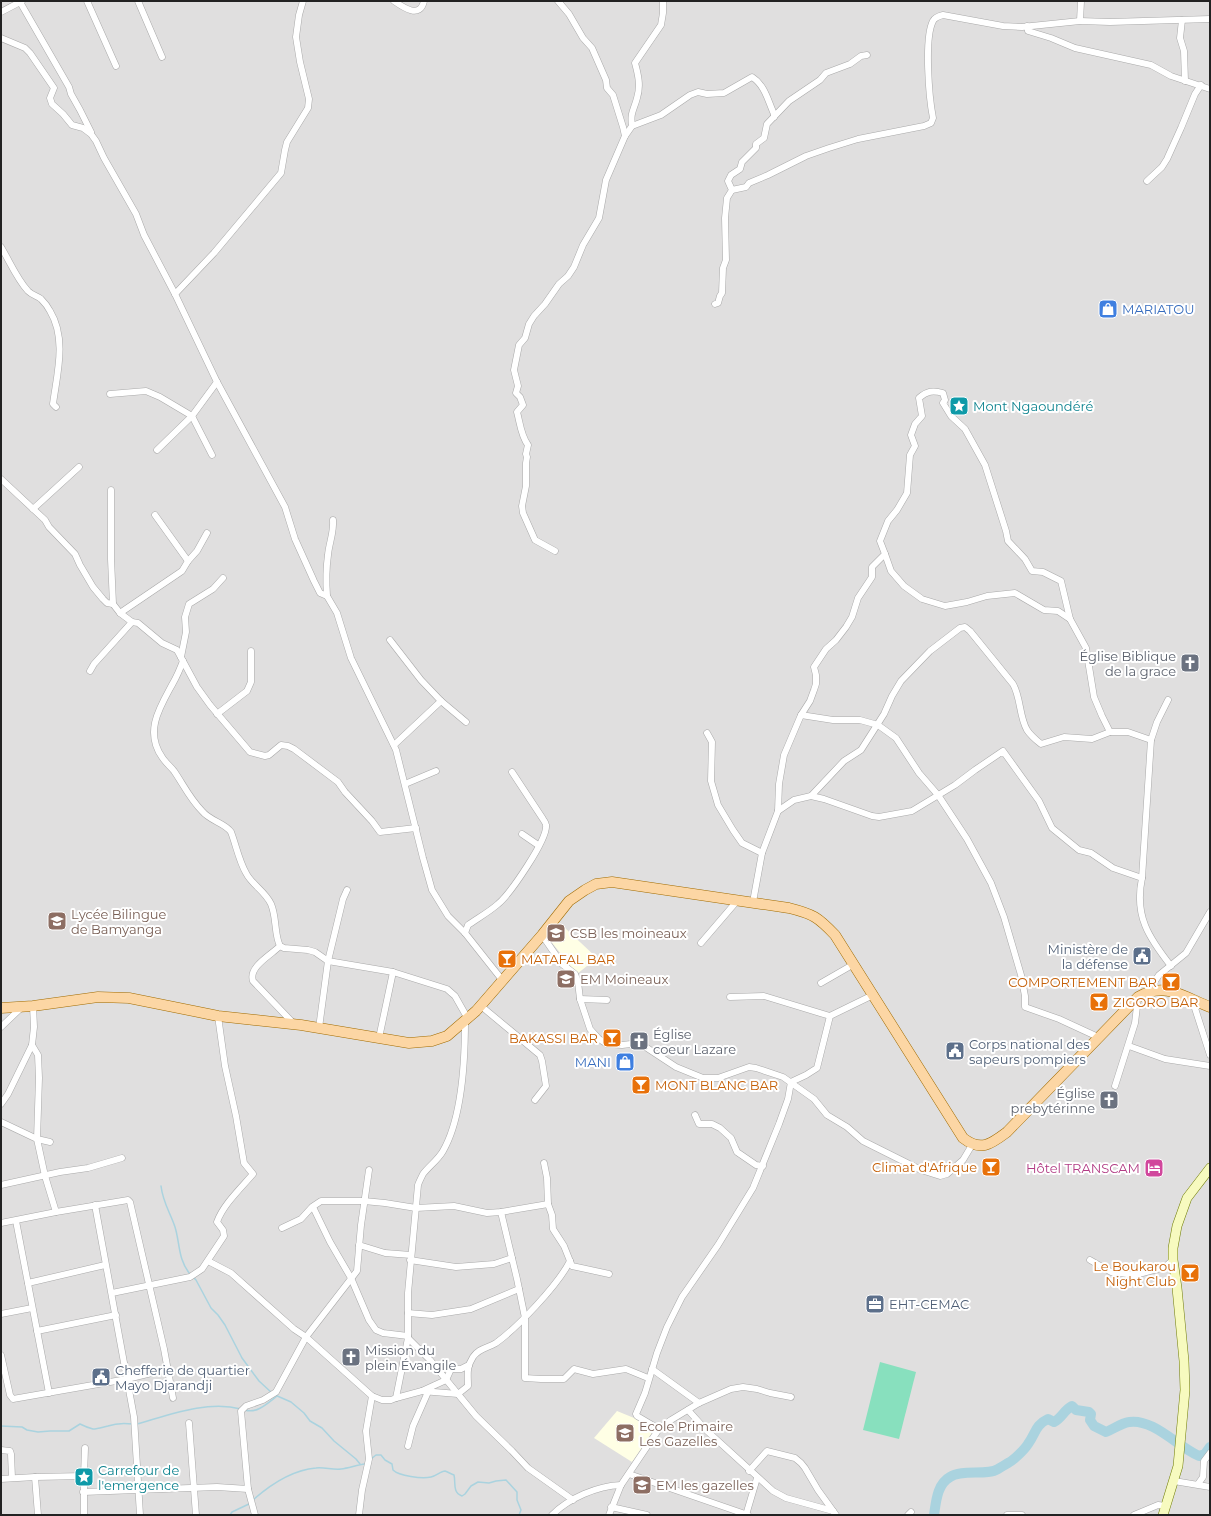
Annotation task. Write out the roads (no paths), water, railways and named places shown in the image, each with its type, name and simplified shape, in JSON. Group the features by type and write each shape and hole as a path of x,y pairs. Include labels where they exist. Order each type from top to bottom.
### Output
{"main road":[{"path":"1,1008 33,1006 98,997 129,998 218,1016 295,1024 409,1043 432,1041 446,1036 467,1020 481,1006 570,901 596,884 612,882 795,909 806,912 821,920 835,935 854,964 963,1138 972,1144 987,1145 1007,1132 1138,996 1148,991 1161,989 1174,992 1210,1007"}],"street":[{"path":"87,1 116,66"},
{"path":"138,1 162,57"},
{"path":"175,294 214,253 281,173 284,150 287,142 308,108 309,99 300,62 296,37 299,15 303,1"},
{"path":"394,1 407,10 417,11 422,7 424,1"},
{"path":"558,1 558,3 569,14 583,38 592,48 606,80 607,88 613,95 623,127 624,136"},
{"path":"632,126 631,117 637,99 639,86 635,63 661,25 663,1"},
{"path":"1080,21 1081,1"},
{"path":"1,12 21,2 69,87 91,134"},
{"path":"716,304 718,303 722,292 722,268 726,260 725,218 727,198 732,190 746,187 749,183 806,156 829,148 858,139 924,126 931,123 933,118 931,108 928,46 933,20 938,16 943,15 1004,26 1027,26 1080,21 1210,19"},
{"path":"1182,20 1180,38 1184,52 1184,81"},
{"path":"1027,26 1027,30 1035,34 1051,38 1075,48 1151,65 1171,76 1210,89"},
{"path":"1,38 25,48 30,53 54,88 50,98 52,104 64,114 72,125 83,128 96,140 104,158 136,214 144,235 175,294 217,382 285,507 295,539 320,593 327,596"},
{"path":"732,190 728,181 731,175 740,169 742,162 756,148 756,144 764,138 766,124 790,101 820,80 826,73 850,64 861,56 867,55"},
{"path":"555,551 535,540 523,513 522,506 526,486 526,463 528,457 526,454 528,445 523,438 517,412 523,405 516,392 518,386 514,370 519,345 525,338 529,324 554,290 568,276 574,267 583,245 599,218 606,180 624,136 632,126 661,115 690,95 698,92 707,94 724,93 752,77 758,81 764,90 774,117"},
{"path":"1147,181 1162,167 1181,128 1194,94 1201,85"},
{"path":"1,247 23,285 33,296 40,298 47,306 54,320 60,350 53,404 56,406"},
{"path":"157,450 192,416 217,382"},
{"path":"1070,619 1058,611 1044,610 1015,593 987,596 967,602 945,606 922,599 904,586 891,571 880,541 886,530 888,521 907,494 910,455 915,446 911,435 915,424 922,416 919,398 926,392 934,390 943,393 945,400 943,403 951,416 965,428 985,465 1006,530 1008,541 1025,559 1032,571 1043,572 1061,581 1070,619 1086,648 1094,697 1110,732"},
{"path":"110,394 146,391 160,397 192,416 212,455"},
{"path":"33,509 79,467"},
{"path":"1,479 45,520 49,527 75,554 80,565 100,596 107,603 113,604"},
{"path":"111,490 110,559 113,604 120,613 132,622 138,623 162,643 177,650 197,687 217,714 250,752 265,756 269,755 281,745 288,746 301,753 338,782 380,832 416,828"},
{"path":"155,515 188,560"},
{"path":"333,520 334,531 330,542 326,571 327,596 337,613 351,658 394,745 406,784 432,890 448,916 466,933 503,981"},
{"path":"120,613 182,571 188,560 197,551 207,534"},
{"path":"753,902 762,853 778,811 779,784 784,755 801,715 810,701 816,684 814,667 826,649 836,640 846,627 852,617 858,598 872,577 872,567 885,554"},
{"path":"223,578 213,589 189,604 184,617 186,632 182,659 158,711 154,727 156,742 161,756 201,811 210,819 228,828 231,832 246,873 251,881 263,892 271,903 276,919 276,934 280,946"},
{"path":"90,671 94,664 132,622"},
{"path":"778,811 790,803 811,796 844,761 861,750 878,725 892,696 909,672 930,651 960,628 965,627 1014,684 1017,691 1021,713 1027,729 1041,744 1064,737 1092,739 1110,732 1128,732 1151,740"},
{"path":"390,640 421,680 441,701 466,722"},
{"path":"217,714 247,691 251,682 251,652"},
{"path":"1168,700 1157,722 1151,740 1142,878 1140,886 1143,924 1158,951 1171,966"},
{"path":"394,745 441,701"},
{"path":"801,715 833,720 860,720 878,725 896,738 919,773 938,795 967,840 990,883 1004,917 1021,974 1026,996 1025,1007 1058,1019 1098,1037"},
{"path":"707,733 712,742 711,781 718,805 742,843 762,853"},
{"path":"811,796 879,817 912,811 955,785 1003,752 1039,801 1052,828 1080,850 1091,853 1113,868 1142,878"},
{"path":"406,784 436,772"},
{"path":"466,933 468,925 499,904 534,855 545,833 546,825 512,772"},
{"path":"522,834 538,845"},
{"path":"319,1028 328,961 343,899 347,890"},
{"path":"701,943 736,901"},
{"path":"1148,991 1159,975 1186,952 1210,912"},
{"path":"542,935 562,964 575,974 580,999 590,1029 599,1039 607,1044 631,1044 644,1046 676,1067 703,1078 718,1078 749,1067 783,1077 814,1099 827,1115 846,1127 863,1141 921,1170 940,1176 947,1174 962,1160 972,1144"},
{"path":"280,946 284,948 315,952 328,961 394,972 447,989 455,996 467,1020 458,1107 452,1132 443,1151 423,1174 418,1185 410,1257 408,1337 396,1398"},
{"path":"280,946 257,966 251,977 253,981 295,1024"},
{"path":"821,983 854,964"},
{"path":"379,1038 394,972"},
{"path":"730,997 764,996 830,1016 873,995"},
{"path":"1115,1086 1129,1046 1135,1023 1138,996"},
{"path":"580,999 607,1000"},
{"path":"1192,999 1210,1055"},
{"path":"1,1104 8,1094 32,1045 34,1027 33,1006"},
{"path":"481,1006 540,1055 546,1086 535,1100"},
{"path":"1,1027 22,1007"},
{"path":"112,1293 191,1276 202,1269 224,1236 224,1230 217,1222 218,1218 253,1173 244,1163 225,1066 218,1016"},
{"path":"791,1082 806,1075 816,1068 830,1016"},
{"path":"32,1045 38,1056 37,1139 45,1176 56,1212"},
{"path":"1129,1046 1165,1059 1210,1066"},
{"path":"660,1429 636,1414 645,1394 648,1378 667,1327 682,1298 736,1218 753,1188 763,1166 788,1099 791,1082"},
{"path":"695,1115 699,1124 712,1124 720,1128 731,1138 737,1152 748,1161 756,1165 763,1166"},
{"path":"1,1122 37,1139 50,1142"},
{"path":"1,1185 88,1168 122,1158"},
{"path":"544,1163 547,1178 548,1204 552,1215 554,1229 564,1246 572,1266 609,1274"},
{"path":"1134,1515 1158,1505 1164,1511 1178,1466 1185,1390 1184,1361 1173,1260 1177,1226 1187,1198 1210,1168"},
{"path":"255,1515 248,1488 242,1410 274,1394 306,1337 357,1271 364,1201 369,1170"},
{"path":"1,1224 95,1205 128,1200 132,1204 173,1398"},
{"path":"282,1228 301,1219 321,1201 364,1201 416,1208 454,1206 487,1213 548,1204"},
{"path":"95,1205 134,1417 140,1515"},
{"path":"313,1207 330,1242 351,1278 369,1320 376,1330 408,1337 430,1360 476,1416 528,1468 573,1500"},
{"path":"501,1212 525,1318 525,1378 564,1379 574,1369 593,1374 626,1369 648,1378"},
{"path":"16,1221 49,1393"},
{"path":"359,1246 385,1253 456,1267 494,1264 512,1258"},
{"path":"1090,1260 1111,1272 1135,1275 1165,1267 1173,1260"},
{"path":"208,1261 231,1273 372,1396 382,1400 391,1400 425,1392 458,1394 468,1386 467,1376 469,1365 478,1350 495,1343 525,1318 560,1278 570,1261"},
{"path":"28,1283 105,1265"},
{"path":"408,1312 432,1316 471,1309 519,1289"},
{"path":"1,1314 32,1308"},
{"path":"37,1332 116,1315"},
{"path":"1,1355 10,1395 13,1398 127,1379 168,1369"},
{"path":"408,1446 413,1426 425,1392 446,1380 452,1368 462,1369 469,1365"},
{"path":"652,1369 699,1403"},
{"path":"608,1515 621,1485 660,1429 671,1420 699,1403 731,1389 743,1387 757,1389 770,1394 791,1397"},
{"path":"359,1515 362,1490 369,1461 366,1431 372,1396"},
{"path":"688,1410 706,1430 749,1471 773,1491 786,1498 834,1513"},
{"path":"189,1423 196,1515"},
{"path":"84,1515 83,1492 85,1448"},
{"path":"1,1450 10,1451 12,1478"},
{"path":"749,1471 767,1451 794,1458 805,1468 834,1513"},
{"path":"1198,1484 1203,1476 1204,1461 1210,1453"},
{"path":"629,1474 746,1515 757,1478"},
{"path":"1,1479 84,1476"},
{"path":"35,1477 38,1515"},
{"path":"1174,1481 1210,1487"},
{"path":"552,1515 562,1506 573,1500 607,1486 621,1485"},
{"path":"83,1492 217,1487 248,1488"},
{"path":"611,1507 647,1515"},
{"path":"1007,1515 1022,1515"}],"waterway":[{"path":"161,1186 165,1202 177,1233 181,1257 190,1274"},
{"path":"193,1277 211,1308 225,1325 242,1358 259,1381 272,1393"},
{"path":"275,1395 291,1402 304,1413 310,1421 322,1428 360,1464"},
{"path":"245,1410 249,1411 258,1409 266,1405 277,1396"},
{"path":"137,1424 202,1407 215,1406 241,1409"},
{"path":"934,1515 938,1494 942,1484 946,1480 961,1473 993,1471 1010,1462 1028,1444 1036,1430 1044,1421 1048,1419 1054,1422 1072,1406 1076,1410 1089,1412 1091,1414 1090,1420 1094,1426 1106,1432 1129,1422 1138,1422 1147,1424 1165,1434 1199,1456 1205,1454 1210,1447"},
{"path":"1,1426 22,1427 27,1430 38,1432 69,1431 80,1424 93,1429 124,1423 133,1424"},
{"path":"371,1459 376,1455 381,1455 385,1460 392,1464 393,1470 396,1472 422,1478 435,1476 446,1471 454,1475 456,1490 462,1496 471,1486 478,1482 489,1483 506,1480 517,1492 517,1500 521,1510 519,1515"},
{"path":"253,1500 275,1483 290,1475 307,1469 341,1469 365,1464"},
{"path":"230,1515 232,1512 251,1503"}],"place":[{"name":"MARIATOU","path":"1108,309"},
{"name":"Mont Ngaoundéré","path":"959,406"},
{"name":"Église Biblique de la grace","path":"1190,663"},
{"name":"Lycée Bilingue de Bamyanga","path":"57,921"},
{"name":"CSB les moineaux","path":"556,933"},
{"name":"Ministère de la défense","path":"1142,956"},
{"name":"MATAFAL BAR","path":"507,959"},
{"name":"EM Moineaux","path":"566,979"},
{"name":"COMPORTEMENT BAR","path":"1171,982"},
{"name":"ZIGORO BAR","path":"1099,1002"},
{"name":"BAKASSI BAR","path":"612,1038"},
{"name":"Église coeur Lazare","path":"639,1041"},
{"name":"Corps national des sapeurs pompiers","path":"955,1051"},
{"name":"MANI","path":"625,1062"},
{"name":"MONT BLANC BAR","path":"641,1085"},
{"name":"Église prebytérinne","path":"1109,1100"},
{"name":"Climat d'Afrique","path":"991,1167"},
{"name":"Hôtel TRANSCAM","path":"1154,1168"},
{"name":"Le Boukarou Night Club","path":"1190,1273"},
{"name":"EHT-CEMAC","path":"875,1304"},
{"name":"Mission du plein Évangile","path":"351,1357"},
{"name":"Chefferie de quartier Mayo Djarandji","path":"101,1377"},
{"name":"Ecole Primaire Les Gazelles","path":"625,1433"},
{"name":"Carrefour de l'emergence","path":"84,1477"},
{"name":"EM les gazelles","path":"642,1485"}]}
